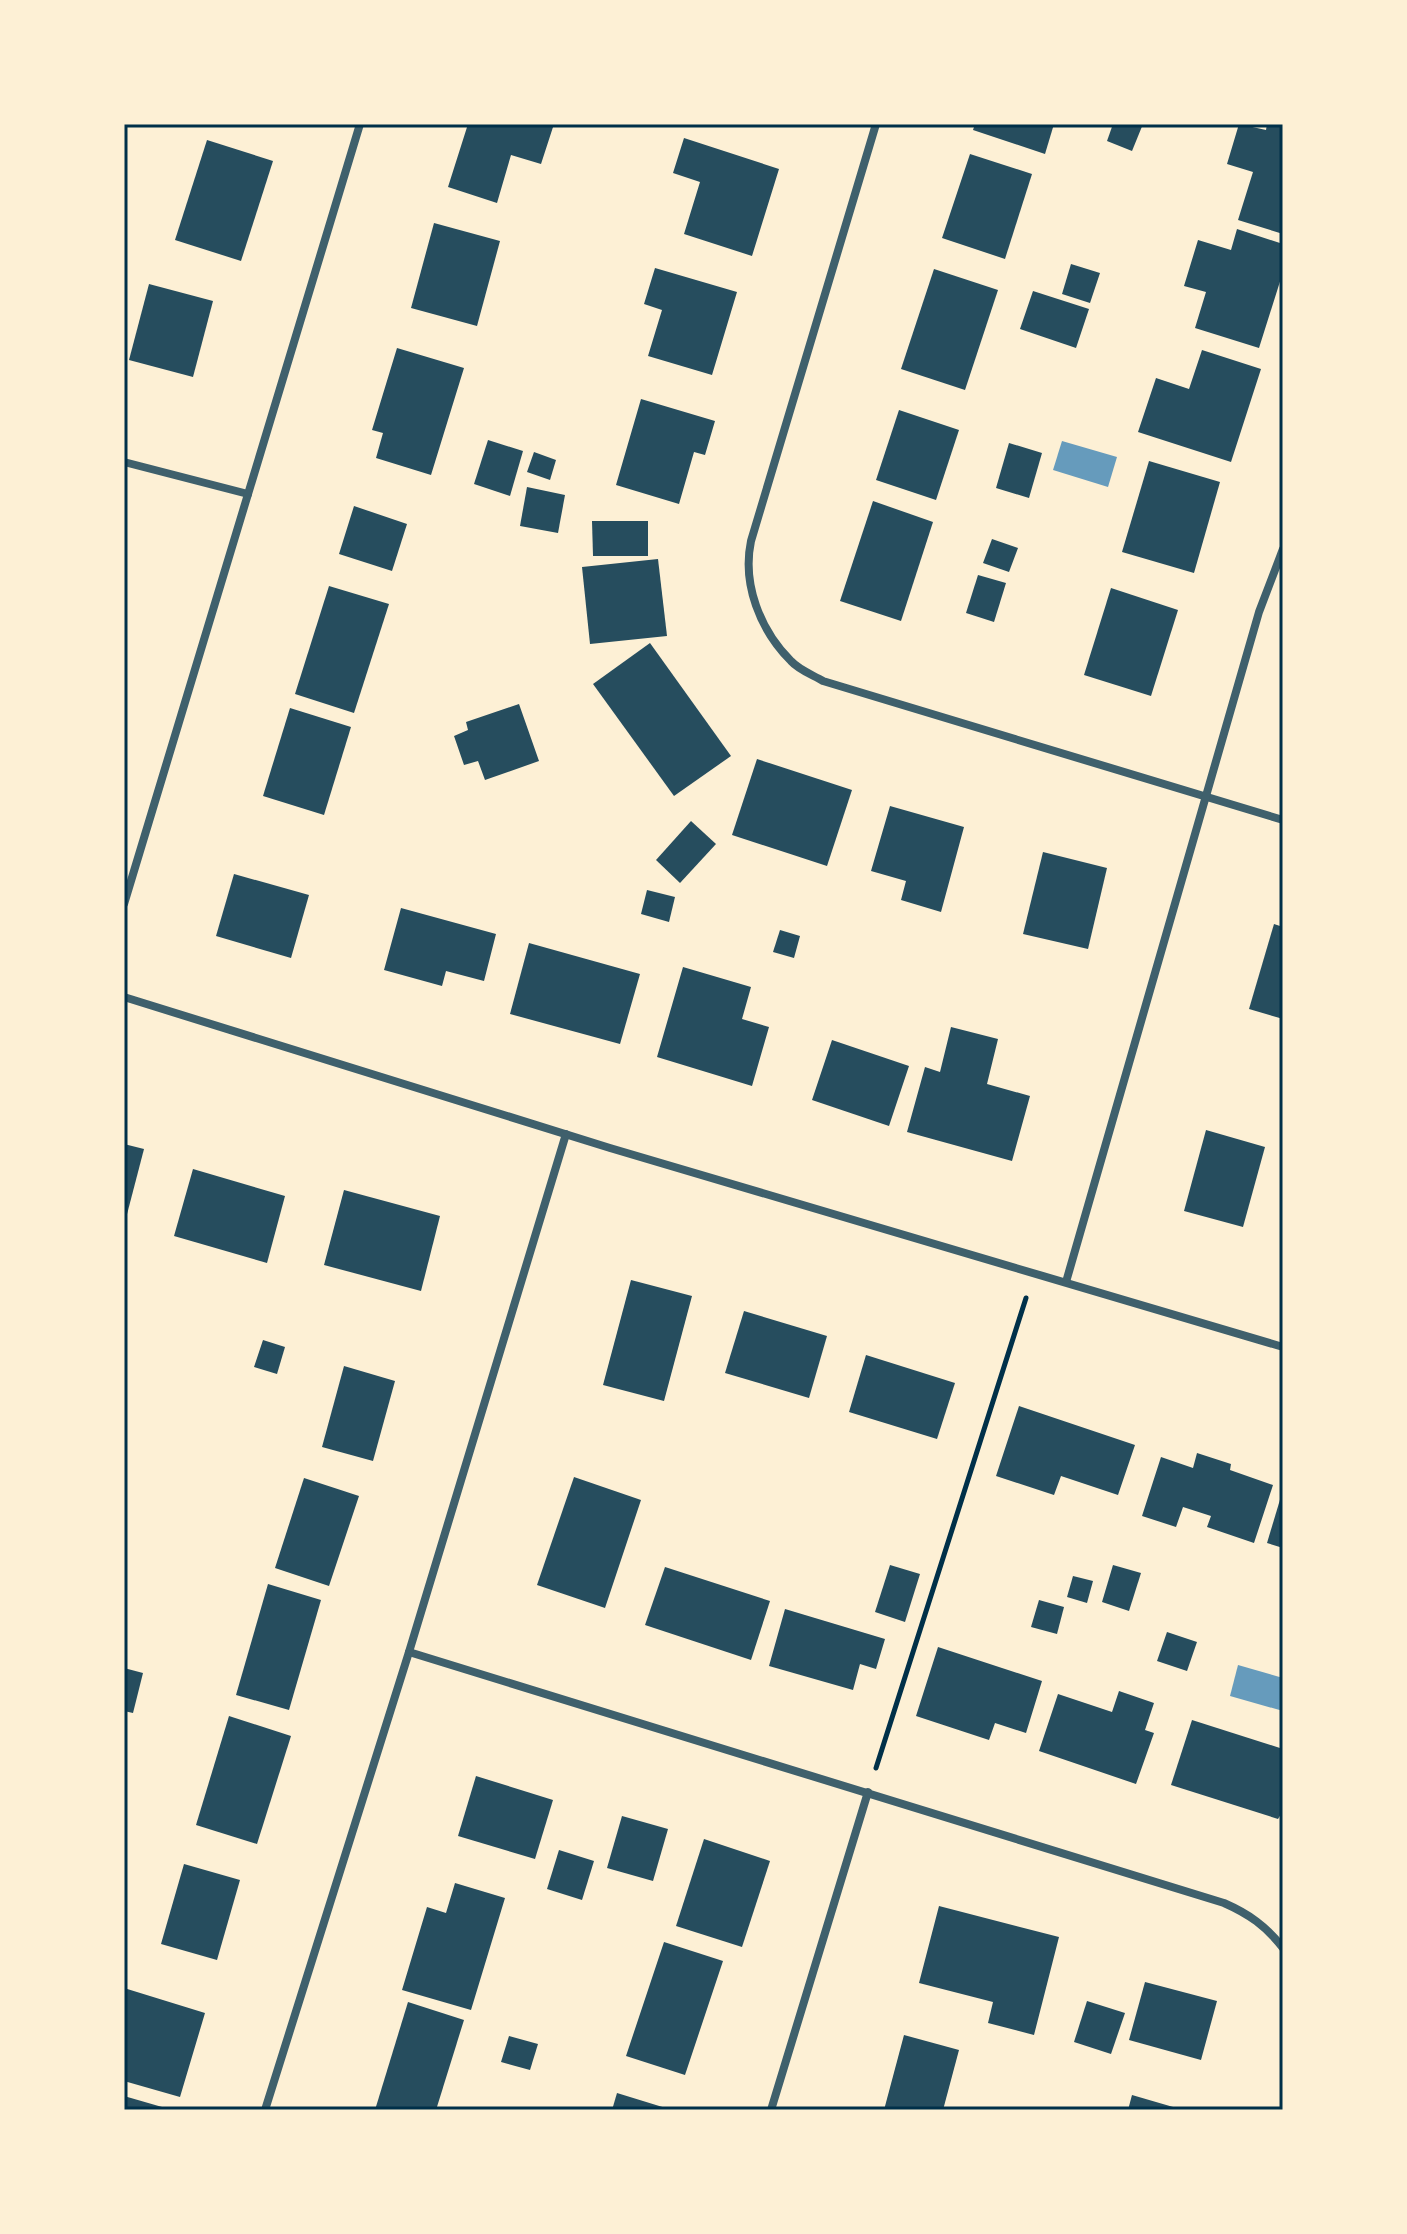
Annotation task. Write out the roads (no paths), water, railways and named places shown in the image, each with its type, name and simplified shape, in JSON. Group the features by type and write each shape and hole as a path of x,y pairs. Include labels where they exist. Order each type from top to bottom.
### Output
{"street":[{"path":"124,904 360,124"},
{"path":"876,124 764,489 747,557 751,594 770,636 793,664 823,681 1283,820"},
{"path":"124,462 248,494"},
{"path":"1066,1282 1204,797 1259,612 1283,549"},
{"path":"124,997 566,1134 1283,1347"},
{"path":"265,2110 409,1652 566,1134"},
{"path":"409,1652 1224,1903 1252,1916 1283,1948"},
{"path":"771,2110 868,1792"}],"water":[{"path":"1062,441 1117,457 1108,487 1053,470"},
{"path":"1238,1665 1283,1678 1283,1711 1230,1696"}]}
